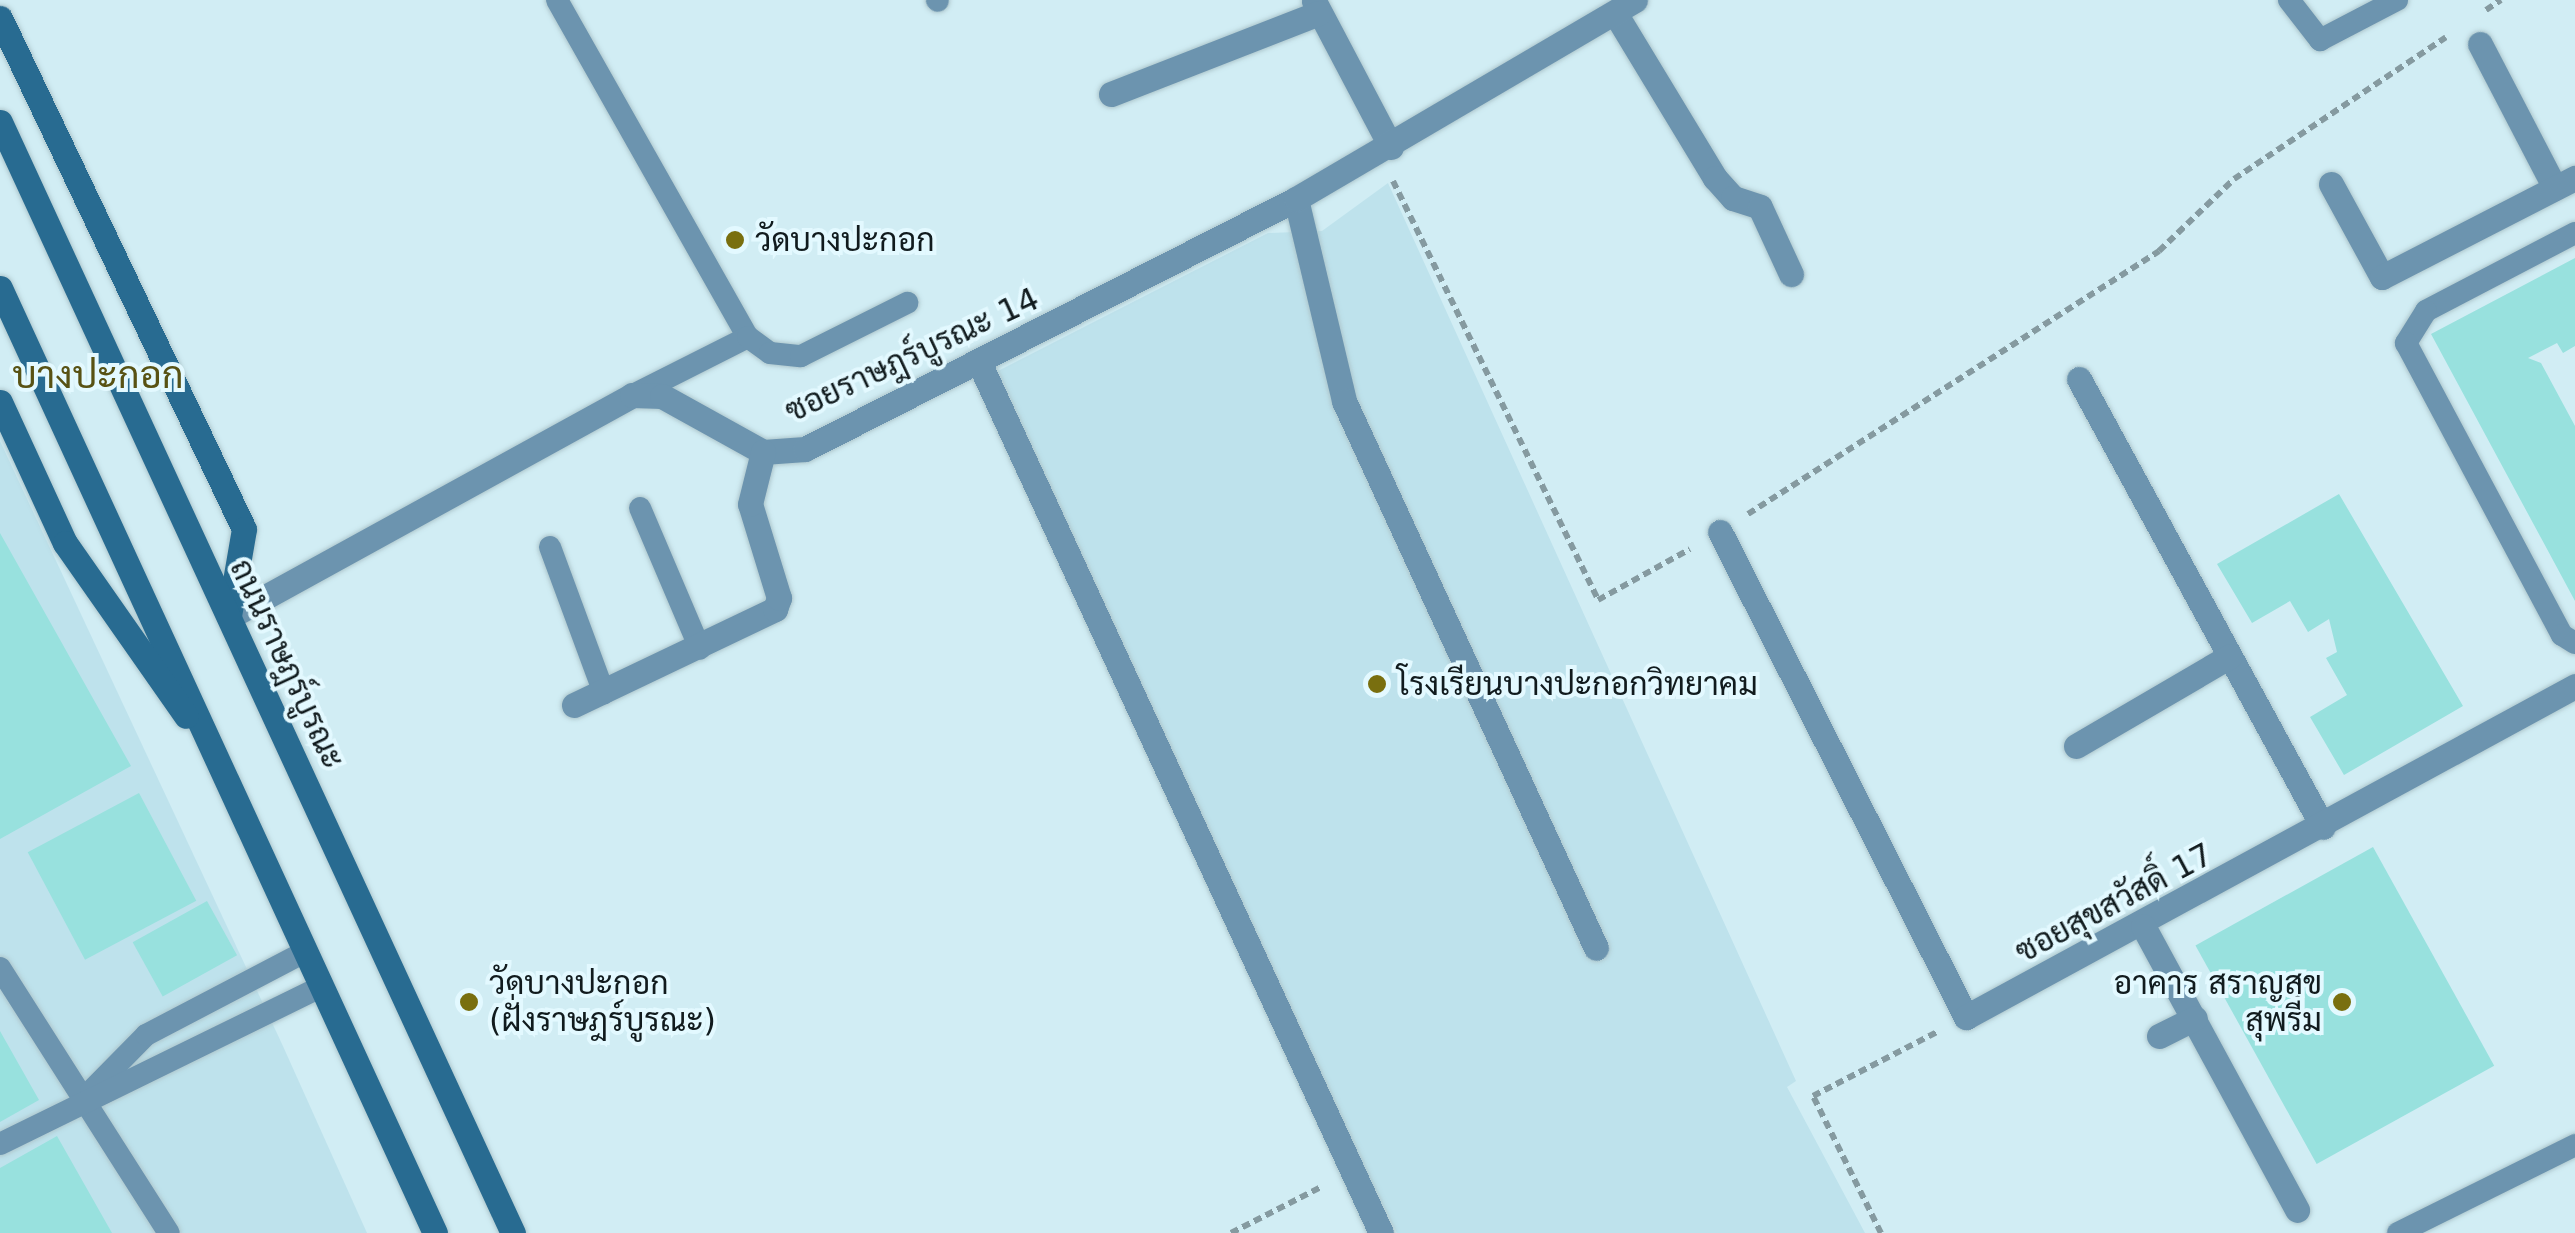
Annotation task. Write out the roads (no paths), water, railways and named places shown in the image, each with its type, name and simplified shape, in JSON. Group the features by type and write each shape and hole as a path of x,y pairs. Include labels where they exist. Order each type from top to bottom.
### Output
{"main road":[{"path":"0,18 244,529 229,617"},
{"name":"ถนนราษฎร์บูรณะ","path":"0,122 513,1233"},
{"path":"0,288 435,1233"},
{"path":"0,402 66,543 224,770"}],"street":[{"path":"1111,94 1316,6 1385,150"},
{"path":"1625,7 1715,178 1733,198 1760,208 1791,274"},
{"name":"ซอยราษฎร์บูรณะ 14","path":"632,395 662,396 763,452 805,448 1296,199 1625,7"},
{"path":"2331,184 2382,277 2565,183 2475,32"},
{"path":"1296,199 1344,401 1596,948"},
{"path":"979,362 1381,1233"},
{"path":"2079,379 2323,827"},
{"path":"229,617 632,395"},
{"path":"574,705 766,619 780,598 750,504 763,452"},
{"name":"ซอยสุขสวัสดิ์ 17","path":"1720,532 1966,1017 2143,926 2575,686"},
{"path":"2076,746 2230,656"},
{"path":"2143,926 2297,1210"},
{"path":"2159,1036 2195,1018"}],"lane":[{"path":"557,0 748,337 770,353 801,356 907,303"},
{"path":"2289,0 2320,40 2398,0"},
{"path":"2575,233 2426,310 2406,342 2562,635 2575,643"},
{"path":"632,395 748,337"},
{"path":"640,508 700,649"},
{"path":"550,547 604,692"},
{"path":"88,1094 146,1035 305,952"},
{"path":"0,968 88,1094 168,1233"},
{"path":"0,1144 88,1094 163,1072 320,988"},
{"path":"2398,1233 2575,1145"}],"place":[{"name":"วัดบางปะกอก","path":"735,240"},
{"name":"โรงเรียนบางปะกอกวิทยาคม","path":"1377,684"},
{"name":"วัดบางปะกอก (ฝั่งราษฎร์บูรณะ)","path":"469,1002"},
{"name":"อาคาร สราญสุข สุพรีม","path":"2342,1002"}],"district":[{"name":"บางปะกอก","path":"98,376"}]}
